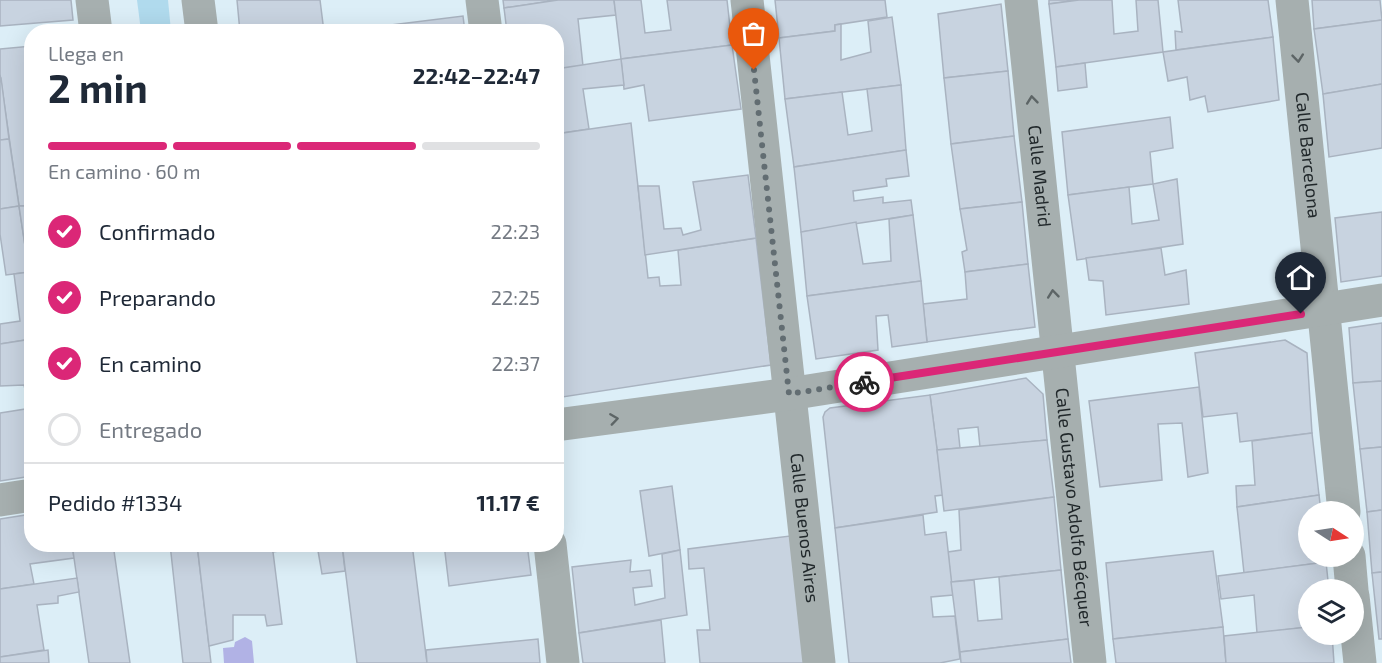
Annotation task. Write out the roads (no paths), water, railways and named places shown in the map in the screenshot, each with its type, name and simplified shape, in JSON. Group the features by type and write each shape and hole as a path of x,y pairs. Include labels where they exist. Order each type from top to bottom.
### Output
{"street":[{"path":"92,0 95,24"},
{"path":"198,0 201,24"},
{"path":"482,0 485,24"},
{"name":"Calle Buenos Aires","path":"747,0 819,663"},
{"name":"Calle Madrid","path":"1021,0 1059,352"},
{"name":"Calle Barcelona","path":"1292,0 1343,501"},
{"path":"564,424 789,394 1382,300"},
{"name":"Calle Gustavo Adolfo Bécquer","path":"1059,352 1090,663"},
{"path":"0,500 24,496"},
{"path":"551,552 563,663"},
{"path":"1358,645 1360,663"}]}
